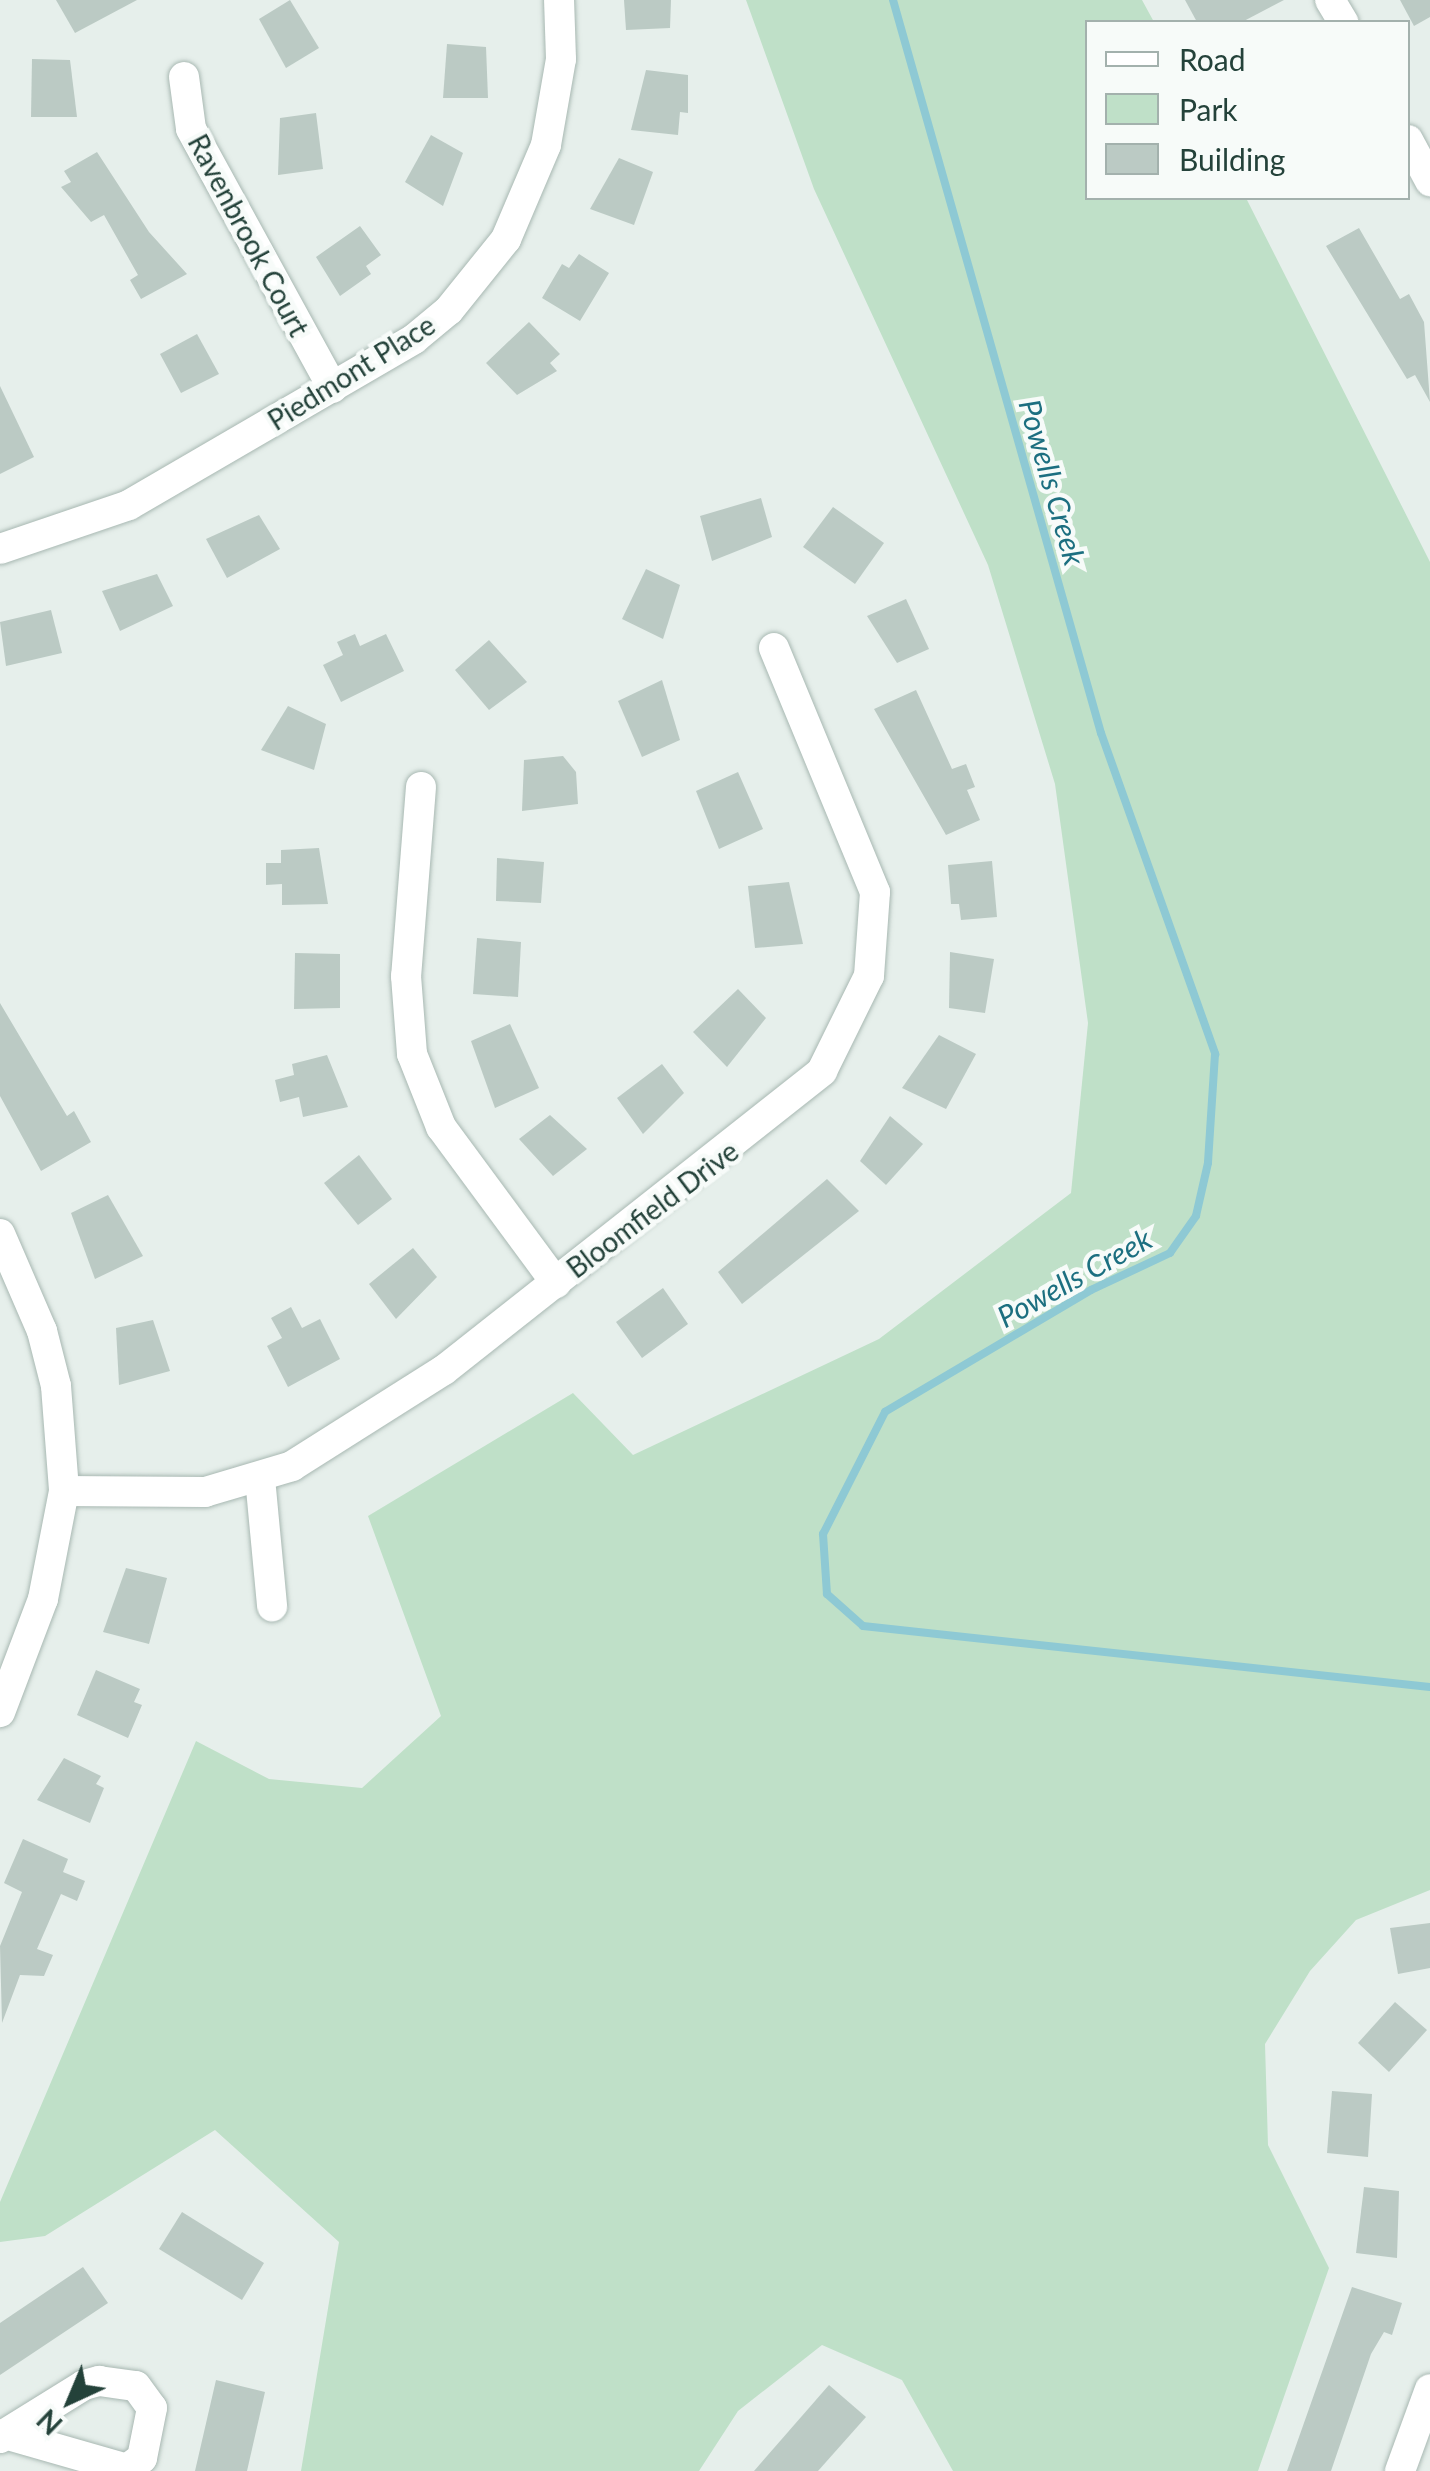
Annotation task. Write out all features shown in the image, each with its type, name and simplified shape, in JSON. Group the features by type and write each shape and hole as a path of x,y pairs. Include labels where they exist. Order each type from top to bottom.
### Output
{"street":[{"name":"Piedmont Place","path":"0,549 130,505 333,388 449,310 506,240 546,145 561,59 559,0"},
{"name":"Ravenbrook Court","path":"184,76 191,130 333,388"},
{"path":"1410,144 1430,181"},
{"name":"Bloomfield Drive","path":"64,1490 159,1496 260,1478 370,1420 796,1099 858,1012 876,938 870,870 774,648"},
{"path":"421,787 406,976 412,1054 441,1127 556,1283"},
{"path":"0,1234 8,1270 56,1386 64,1490 43,1600 0,1712"},
{"path":"260,1478 272,1606"},
{"path":"1400,2471 1430,2389"}],"green space":[{"path":"746,0 1142,0 1153,20 1085,20 1085,200 1247,200 1430,562 1430,1890 1356,1920 1310,1971 1265,2044 1268,2145 1329,2268 1258,2471 953,2471 902,2380 822,2345 738,2411 699,2471 301,2471 339,2242 215,2130 45,2236 0,2242 0,2202 196,1741 269,1779 362,1788 441,1716 368,1516 573,1393 633,1455 879,1339 1071,1193 1088,1023 1055,784 988,565 814,189"}],"building":[{"path":"56,0 137,0 75,33"},
{"path":"290,0 319,48 286,68 259,19"},
{"path":"624,0 671,0 670,28 626,30"},
{"path":"1185,0 1284,0 1246,20 1196,20"},
{"path":"1400,0 1430,0 1430,17 1414,26"},
{"path":"447,44 486,47 488,98 443,98"},
{"path":"32,59 70,60 77,117 31,117"},
{"path":"646,70 688,75 688,113 680,112 678,135 631,130"},
{"path":"316,113 323,169 278,175 280,118"},
{"path":"431,135 463,153 443,206 405,182"},
{"path":"97,152 149,232 187,274 141,299 130,280 138,275 104,215 91,222 61,187 71,182 64,171"},
{"path":"619,158 653,172 634,225 590,209"},
{"path":"360,226 381,255 366,266 371,274 340,296 316,257"},
{"path":"1359,228 1400,299 1409,294 1424,322 1430,402 1415,375 1407,379 1326,246"},
{"path":"579,254 609,273 580,321 542,298 562,264 569,268"},
{"path":"529,322 560,354 550,363 557,371 517,395 486,363"},
{"path":"197,334 219,374 181,393 160,354"},
{"path":"0,386 34,457 0,474"},
{"path":"761,498 772,537 712,561 700,516"},
{"path":"833,507 884,543 855,584 803,547"},
{"path":"259,515 280,549 227,578 206,539"},
{"path":"646,569 680,585 663,639 622,619"},
{"path":"157,574 173,606 120,631 102,591"},
{"path":"906,599 929,649 897,663 867,616"},
{"path":"51,610 62,653 6,666 0,622"},
{"path":"355,634 360,646 386,634 404,671 341,702 323,665 343,655 337,642"},
{"path":"489,640 527,682 489,710 455,670"},
{"path":"662,680 680,740 642,757 618,701"},
{"path":"916,690 952,769 966,764 975,787 967,790 980,820 946,835 874,709"},
{"path":"288,706 326,724 314,770 261,750"},
{"path":"563,756 576,772 578,804 522,811 524,760"},
{"path":"738,772 763,829 719,849 696,791"},
{"path":"319,848 328,904 282,905 282,884 266,885 266,863 281,863 281,850"},
{"path":"497,858 544,862 541,903 496,901"},
{"path":"992,861 997,917 961,920 959,904 951,904 948,865"},
{"path":"789,882 803,944 755,948 748,886"},
{"path":"477,938 521,942 518,997 473,994"},
{"path":"950,952 994,959 985,1013 949,1008"},
{"path":"295,953 340,954 340,1008 294,1009"},
{"path":"738,989 766,1018 727,1067 693,1032"},
{"path":"0,1003 67,1116 74,1111 91,1142 41,1171 0,1096"},
{"path":"510,1024 539,1088 495,1108 471,1041"},
{"path":"939,1035 976,1054 946,1109 902,1088"},
{"path":"327,1055 348,1107 303,1117 299,1097 280,1102 275,1080 294,1075 292,1064"},
{"path":"662,1064 684,1093 643,1134 617,1098"},
{"path":"550,1115 587,1149 553,1176 519,1139"},
{"path":"890,1116 923,1144 886,1185 860,1161"},
{"path":"359,1155 392,1199 358,1225 324,1183"},
{"path":"827,1179 859,1211 742,1304 718,1272"},
{"path":"108,1195 143,1256 95,1279 71,1213"},
{"path":"413,1248 437,1277 396,1319 369,1284"},
{"path":"663,1288 688,1324 642,1358 616,1322"},
{"path":"291,1307 302,1328 320,1319 340,1359 288,1387 267,1346 282,1338 271,1318"},
{"path":"153,1320 170,1371 119,1385 116,1328"},
{"path":"126,1568 167,1578 149,1644 103,1632"},
{"path":"96,1670 140,1689 134,1702 142,1705 128,1738 77,1715"},
{"path":"64,1758 101,1776 96,1784 104,1788 90,1823 37,1800"},
{"path":"23,1839 68,1859 63,1872 85,1881 77,1901 61,1894 37,1949 53,1955 44,1976 20,1975 2,2023 0,1946 22,1892 4,1883"},
{"path":"1430,1923 1430,1968 1398,1974 1390,1928"},
{"path":"1395,2002 1427,2030 1389,2072 1358,2043"},
{"path":"1332,2091 1372,2094 1368,2157 1327,2153"},
{"path":"1364,2187 1399,2191 1397,2258 1356,2253"},
{"path":"182,2212 264,2263 242,2300 159,2249"},
{"path":"83,2267 108,2303 0,2375 0,2323"},
{"path":"1352,2287 1402,2303 1392,2335 1384,2332 1371,2354 1331,2471 1287,2471"},
{"path":"216,2380 265,2392 247,2471 195,2471"},
{"path":"829,2385 866,2417 818,2471 754,2471"}],"waterway":[{"name":"Powells Creek","path":"893,0 1101,733 1215,1054 1208,1163 1196,1216 1170,1253 1091,1290 885,1412 823,1534 827,1594 863,1626 1430,1687"}]}
